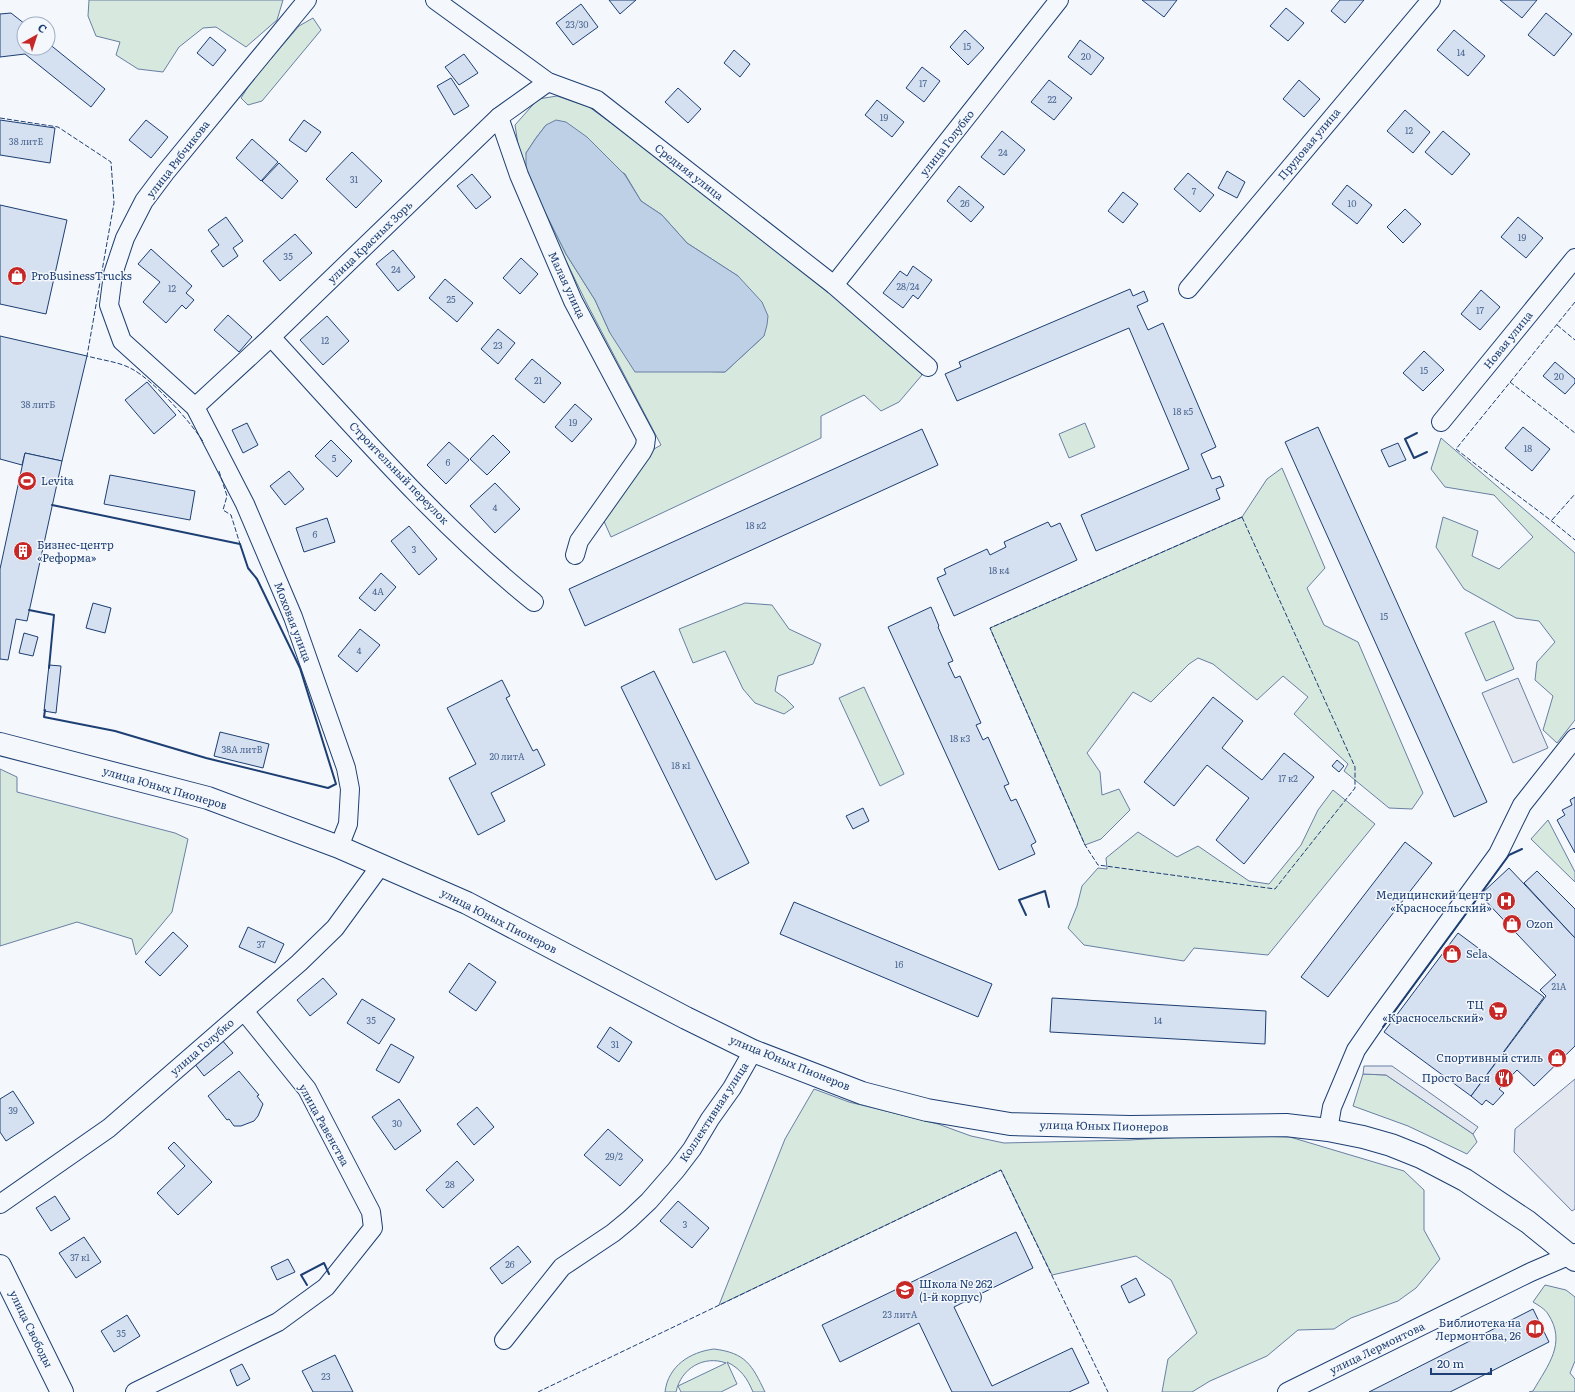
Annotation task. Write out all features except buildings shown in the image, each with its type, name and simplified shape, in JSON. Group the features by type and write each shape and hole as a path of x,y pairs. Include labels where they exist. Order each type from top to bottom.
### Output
{"main road":[{"name":"улица Юных Пионеров","path":"0,744 208,798 339,847 467,903 686,1018 753,1051 862,1092 927,1110 1010,1124 1130,1127 1286,1125 1328,1130 1363,1137 1391,1145 1422,1157 1465,1180 1528,1222 1573,1256"},
{"name":"улица Свободы","path":"0,1266 62,1392"}],"street":[{"name":"улица Рябчикова","path":"196,407 122,341 109,305 113,274 125,238 144,201 165,173 307,0"},
{"name":"Средняя улица","path":"435,0 548,82 597,100 834,285 928,367"},
{"name":"улица Голубко","path":"834,285 1059,0"},
{"name":"Прудовая улица","path":"1188,289 1431,0"},
{"name":"улица Красных Зорь","path":"196,407 271,337 499,117 548,82"},
{"name":"Малая улица","path":"499,117 519,175 573,301 646,438 645,446 619,486 579,541 575,555"},
{"name":"Новая улица","path":"1441,422 1575,258"},
{"name":"Строительный переулок","path":"271,337 412,490 506,580 534,602"},
{"name":"Моховая улица","path":"196,407 245,504 290,610 346,768 350,789 348,824 339,847"},
{"path":"1328,1130 1332,1108 1356,1050 1498,854 1522,805 1575,738"},
{"name":"улица Голубко","path":"0,1204 109,1128 244,1012 335,928 381,865"},
{"name":"улица Равенства","path":"135,1392 278,1322 326,1288 373,1228 371,1212 307,1088 244,1012"},
{"name":"Коллективная улица","path":"504,1340 562,1267 613,1234 649,1201 676,1170 692,1149 710,1119 732,1088 753,1051"},
{"name":"улица Лермонтова","path":"1287,1392 1531,1272 1573,1256"}],"shaded area":[{"path":"89,0 283,0 277,20 246,47 216,27 203,28 179,47 163,72 138,69 116,55 120,42 96,36 88,16"},
{"path":"313,18 321,30 262,101 248,105 241,98 251,82 299,26"},
{"path":"557,96 589,107 642,145 745,227 838,298 917,365 922,375 899,402 881,411 864,395 821,416 821,438 611,537 603,519 654,449 661,445 586,302 527,181 519,151 515,125 538,99","holes":["546,125 625,174 641,201 662,215 687,243 738,276 764,336 725,372 693,371 610,333 595,300 566,254 538,198 526,153"]},
{"path":"1085,423 1095,447 1069,458 1059,434"},
{"path":"1441,438 1575,553 1575,720 1557,743 1543,730 1553,696 1535,680 1537,662 1555,642 1539,621 1516,618 1464,589 1436,547 1443,517 1478,531 1472,556 1499,569 1533,537 1494,495 1445,487 1431,469"},
{"path":"1282,468 1325,568 1307,588 1324,625 1358,642 1423,793 1412,809 1389,808 1344,771 1348,764 1294,714 1308,697 1283,676 1257,700 1213,664 1198,658 1189,664 1151,702 1133,692 1087,753 1100,772 1102,795 1119,789 1130,810 1101,839 1085,845 990,628 1242,517 1267,479"},
{"path":"745,603 772,605 789,629 821,644 813,664 778,676 775,691 794,707 784,714 755,703 743,689 725,651 693,663 679,629"},
{"path":"1494,621 1514,669 1486,681 1465,633"},
{"path":"1518,678 1548,748 1513,763 1482,693"},
{"path":"864,687 904,774 880,786 839,698"},
{"path":"0,769 17,777 17,792 175,833 188,839 172,912 136,955 132,939 77,922 0,946"},
{"path":"1333,790 1375,824 1268,955 1194,948 1184,961 1084,945 1068,928 1077,906 1082,886 1098,868 1107,869 1106,858 1138,832 1177,857 1198,846 1249,881 1269,884 1301,845 1318,810"},
{"path":"1548,820 1575,872 1575,882 1531,839"},
{"path":"1364,1066 1392,1066 1478,1127 1473,1134 1386,1075 1363,1074"},
{"path":"1363,1074 1386,1075 1473,1134 1477,1142 1467,1154 1408,1126 1353,1106"},
{"path":"1575,1079 1575,1209 1572,1211 1514,1152 1515,1129"},
{"path":"814,1089 849,1102 938,1124 971,1136 1004,1143 1129,1140 1222,1135 1290,1137 1404,1171 1424,1190 1424,1230 1440,1259 1416,1288 1398,1301 1351,1318 1334,1329 1298,1330 1267,1356 1210,1381 1192,1392 1162,1392 1168,1359 1197,1333 1171,1280 1136,1256 1052,1275 1001,1170 719,1305 785,1139"},
{"path":"1545,1285 1566,1290 1575,1297 1575,1361 1570,1373 1575,1379 1575,1392 1529,1392 1533,1391 1544,1372 1556,1344 1556,1335 1548,1314 1533,1302"},
{"path":"714,1349 725,1351 741,1357 752,1368 765,1392 753,1392 743,1374 727,1362 737,1384 721,1392 681,1392 678,1386 676,1392 665,1392 667,1383 675,1368 689,1357","holes":["718,1361 726,1363 678,1386 688,1370 702,1362"]}],"water":[{"path":"556,120 566,122 587,137 625,175 641,201 662,215 687,243 738,276 762,302 768,316 764,336 725,372 635,372 610,333 595,300 566,254 538,198 526,170 526,153 546,125"}],"fence":[{"path":"0,118 58,127 111,162 114,203 87,356 110,361 141,374 171,402 204,443"},
{"path":"1575,302 1456,449 1575,540"},
{"path":"1557,325 1575,340"},
{"path":"1510,382 1575,433"},
{"path":"219,471 227,496 223,510 231,515 240,544"},
{"path":"1552,520 1575,494"},
{"path":"1242,517 1355,767 1355,788 1275,889 1098,865 1085,845 990,628 1242,517"},
{"path":"538,1392 1001,1170 1108,1392"}],"wall":[{"path":"1417,433 1405,439 1414,458 1427,452"},
{"path":"45,710 44,717 115,731 206,758 328,788 336,784 300,668 257,579 248,568 240,544 52,505"},
{"path":"29,610 54,615 49,668"},
{"path":"1383,1027 1509,855 1522,849"},
{"path":"1026,915 1019,900 1045,891 1049,907"},
{"path":"307,1285 301,1275 324,1263 329,1274"}],"place":[{"name":"ProBusinessTrucks","path":"17,276"},
{"name":"Levita","path":"27,481"},
{"name":"Бизнес-центр «Реформа»","path":"23,551"},
{"name":"Медицинский центр «Красносельский»","path":"1506,901"},
{"name":"Ozon","path":"1512,924"},
{"name":"Sela","path":"1452,954"},
{"name":"ТЦ «Красносельский»","path":"1498,1011"},
{"name":"Спортивный стиль","path":"1557,1058"},
{"name":"Просто Вася","path":"1504,1078"},
{"name":"Школа № 262 (1-й корпус)","path":"905,1290"},
{"name":"Библиотека на Лермонтова, 26","path":"1535,1329"}]}
